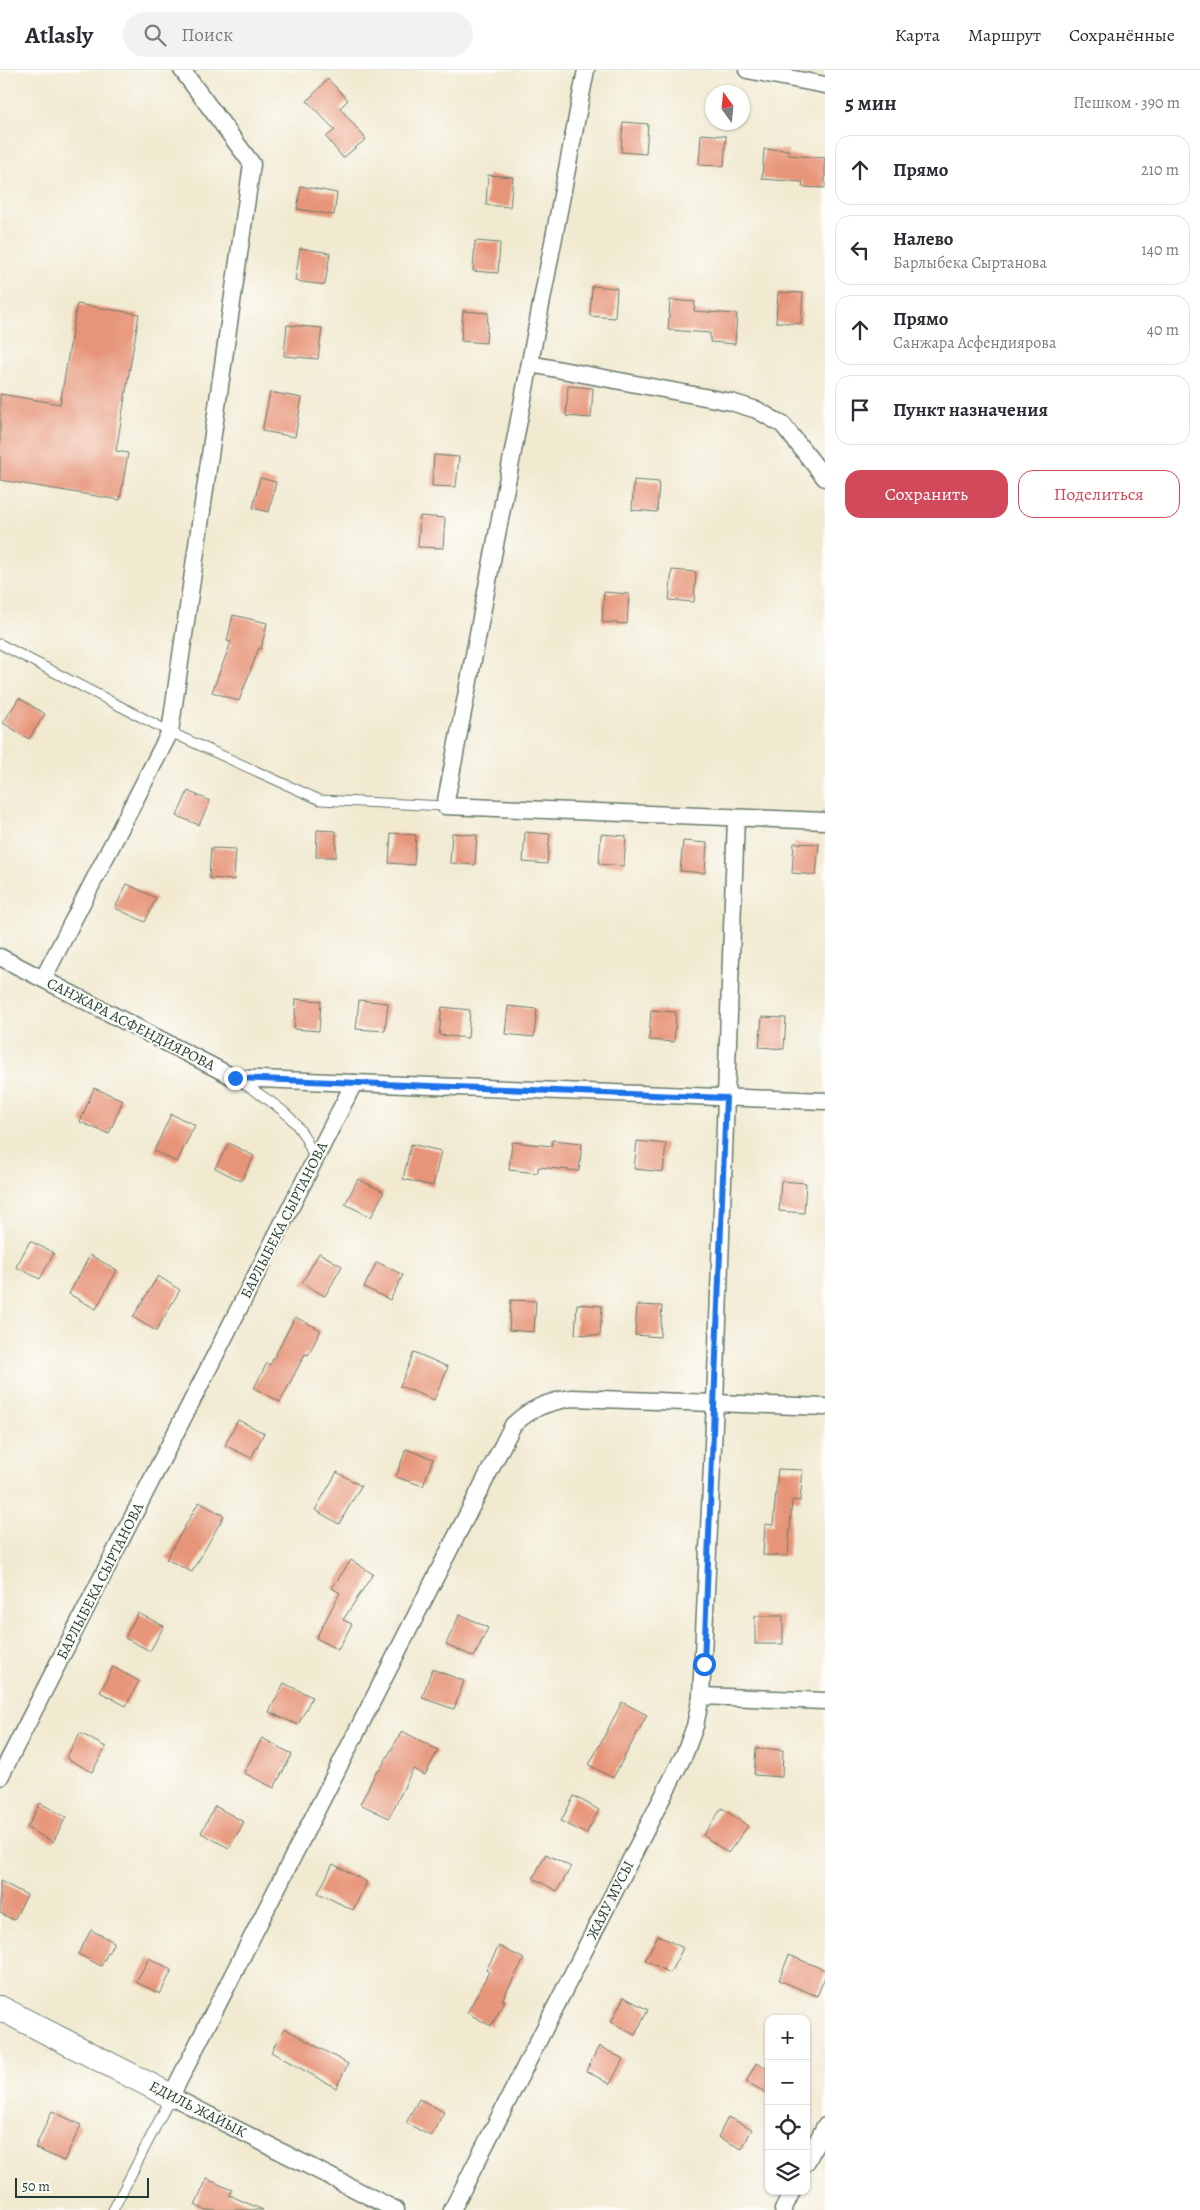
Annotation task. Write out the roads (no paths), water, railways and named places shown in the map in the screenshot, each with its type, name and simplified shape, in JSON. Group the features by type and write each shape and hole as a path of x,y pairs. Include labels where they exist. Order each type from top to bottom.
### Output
{"street":[{"path":"43,979 170,732 252,164 182,70"},
{"path":"586,70 445,806 825,821"},
{"path":"747,70 825,85"},
{"path":"530,364 731,402 757,410 783,425 825,478"},
{"name":"ЖАЯУ МУСЫ","path":"452,2210 685,1753 695,1726 701,1696 715,1402 736,818"},
{"name":"САНЖАРА АСФЕНДИЯРОВА","path":"0,958 235,1078 354,1083"},
{"path":"354,1083 825,1101"},
{"name":"БАРЛЫБЕКА СЫРТАНОВА","path":"0,1777 354,1083"},
{"path":"171,2096 513,1425 528,1411 546,1402 572,1398 825,1407"},
{"path":"701,1696 825,1701"},
{"name":"ЕДИЛЬ ЖАЙЫК","path":"0,2008 396,2210"},
{"path":"810,2155 825,2126"},
{"path":"782,2210 790,2195"}],"lane":[{"path":"0,644 170,732 320,800 445,806"},
{"path":"235,1078 280,1107 293,1120 309,1142 314,1161"},
{"path":"113,2210 171,2096"}]}
